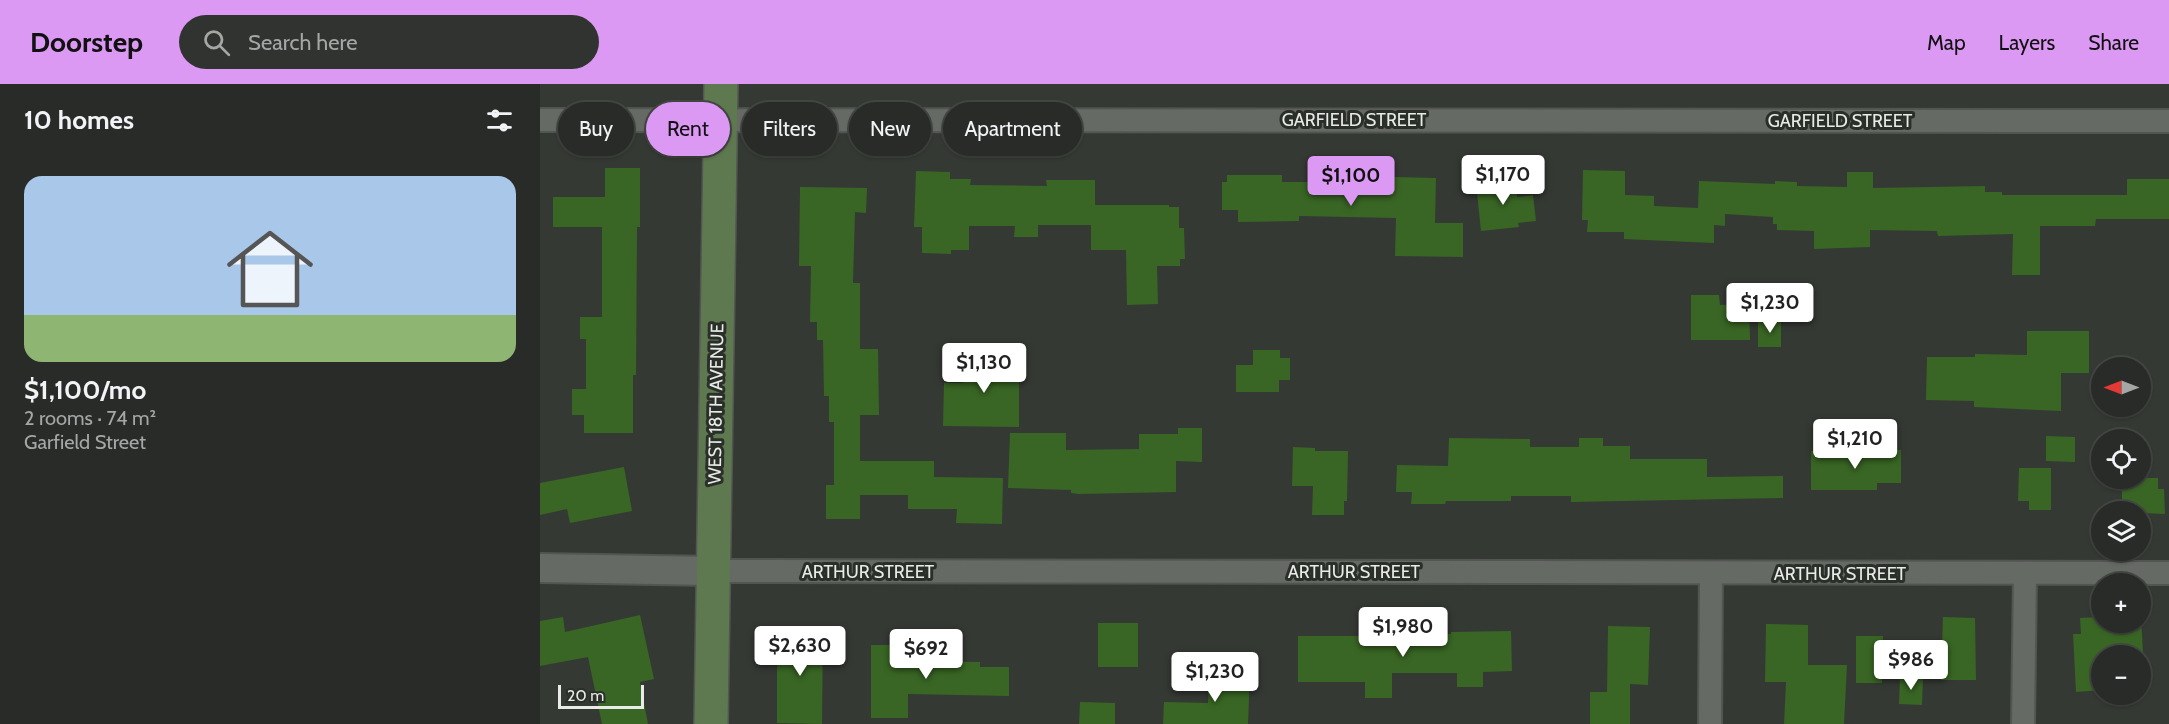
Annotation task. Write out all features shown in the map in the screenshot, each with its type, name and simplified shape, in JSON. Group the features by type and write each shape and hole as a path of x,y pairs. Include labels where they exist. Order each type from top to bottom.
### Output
{"main road":[{"name":"WEST 18TH AVENUE","path":"721,84 721,102"},
{"name":"WEST 18TH AVENUE","path":"711,724 720,156"}],"street":[{"name":"GARFIELD STREET","path":"540,120 646,120"},
{"name":"GARFIELD STREET","path":"730,120 2169,121"},
{"name":"ARTHUR STREET","path":"540,568 712,571 2169,573"},
{"path":"1710,724 1711,574"},
{"path":"2024,724 2025,574"}],"building":[{"path":"605,168 640,168 633,433 584,433 584,415 572,415 572,389 586,389 586,339 580,339 580,317 602,317 602,227 553,227 553,197 605,197"},
{"path":"1583,170 1625,171 1625,195 1654,196 1654,206 1698,208 1699,181 1775,184 1775,181 1797,182 1797,186 1847,187 1847,172 1873,172 1873,188 1985,186 1985,192 2002,192 2002,195 2127,195 2127,179 2169,179 2169,219 2096,219 2095,226 2040,226 2040,275 2012,275 2013,234 1938,236 1937,231 1870,230 1870,247 1814,249 1814,231 1777,230 1777,224 1773,224 1773,217 1725,214 1725,226 1714,225 1714,243 1624,239 1624,232 1587,232 1588,220 1582,220"},
{"path":"916,171 950,172 950,179 971,179 970,185 1047,186 1046,180 1095,180 1095,205 1179,207 1179,228 1184,228 1185,259 1180,259 1180,266 1157,266 1158,304 1127,305 1126,250 1091,250 1091,225 1038,225 1038,237 1014,237 1015,226 969,226 969,250 951,250 951,254 922,253 922,227 914,227"},
{"path":"1227,175 1282,175 1282,182 1333,182 1333,179 1352,179 1352,176 1436,178 1435,223 1463,223 1463,257 1395,256 1396,218 1299,216 1299,221 1238,222 1238,210 1222,210 1222,182 1227,182"},
{"path":"1516,179 1517,197 1533,195 1536,221 1518,223 1519,227 1481,231 1476,183"},
{"path":"800,187 867,188 866,213 855,212 853,283 860,283 860,349 878,349 879,415 860,415 860,461 934,461 934,477 1003,478 1002,524 956,523 957,509 908,509 908,495 860,495 860,519 826,519 826,485 834,485 834,422 829,422 829,396 824,396 823,340 817,340 817,322 810,322 811,266 799,266"},
{"path":"1691,295 1719,295 1720,305 1749,304 1750,340 1691,340"},
{"path":"1758,322 1781,322 1781,347 1758,347"},
{"path":"2027,331 2089,331 2089,373 2061,373 2061,411 1974,407 1974,401 1926,400 1927,357 1975,357 1975,354 2027,355"},
{"path":"1253,350 1280,350 1280,358 1290,358 1290,380 1279,380 1279,392 1236,392 1236,365 1253,365"},
{"path":"971,353 1009,353 1009,372 1019,372 1019,427 943,426 944,383 963,383 963,362 971,362"},
{"path":"1178,428 1202,428 1202,462 1176,461 1176,492 1079,494 1071,493 1071,490 1008,488 1010,433 1066,433 1066,450 1139,449 1139,434 1178,434"},
{"path":"2046,436 2075,437 2075,462 2046,461"},
{"path":"1449,438 1530,439 1530,447 1579,447 1579,438 1603,438 1603,446 1630,446 1630,459 1707,459 1707,477 1783,476 1783,498 1571,502 1571,496 1511,496 1511,501 1446,501 1445,504 1411,504 1412,492 1396,492 1397,465 1448,466"},
{"path":"1293,447 1315,448 1315,451 1348,451 1347,501 1344,501 1344,515 1312,515 1313,486 1292,486"},
{"path":"1877,449 1901,450 1901,483 1877,483 1877,490 1811,490 1811,451 1877,452"},
{"path":"624,467 632,511 570,523 567,509 540,515 540,483"},
{"path":"2019,468 2051,468 2051,510 2029,510 2029,501 2018,501"},
{"path":"2151,478 2158,478 2158,489 2164,489 2165,514 2151,513 2151,501 2122,501 2122,489 2151,489"},
{"path":"640,615 654,679 640,682 648,724 602,724 588,657 540,666 540,621 563,617 565,632"},
{"path":"1943,617 1975,618 1976,680 1941,680"},
{"path":"2080,618 2091,618 2091,633 2142,633 2143,645 2091,645 2091,691 2076,692 2073,634 2081,634"},
{"path":"1098,623 1138,623 1138,667 1098,667"},
{"path":"1766,624 1808,625 1808,665 1847,665 1844,724 1784,724 1786,682 1765,682"},
{"path":"1608,626 1650,627 1648,685 1630,684 1630,724 1590,724 1590,692 1607,692"},
{"path":"784,628 823,628 822,724 777,723 777,645 784,645"},
{"path":"1511,631 1512,671 1483,672 1483,687 1457,687 1457,673 1392,673 1392,698 1365,698 1365,682 1298,682 1298,636"},
{"path":"1856,636 1883,636 1882,683 1856,683"},
{"path":"871,645 908,645 908,661 980,662 980,667 1009,667 1009,696 908,694 908,718 871,718"},
{"path":"1227,670 1250,671 1248,724 1163,724 1164,702 1208,703 1209,673 1226,673"},
{"path":"1900,677 1923,677 1922,705 1899,704"},
{"path":"1080,702 1115,703 1115,724 1079,724"}]}
